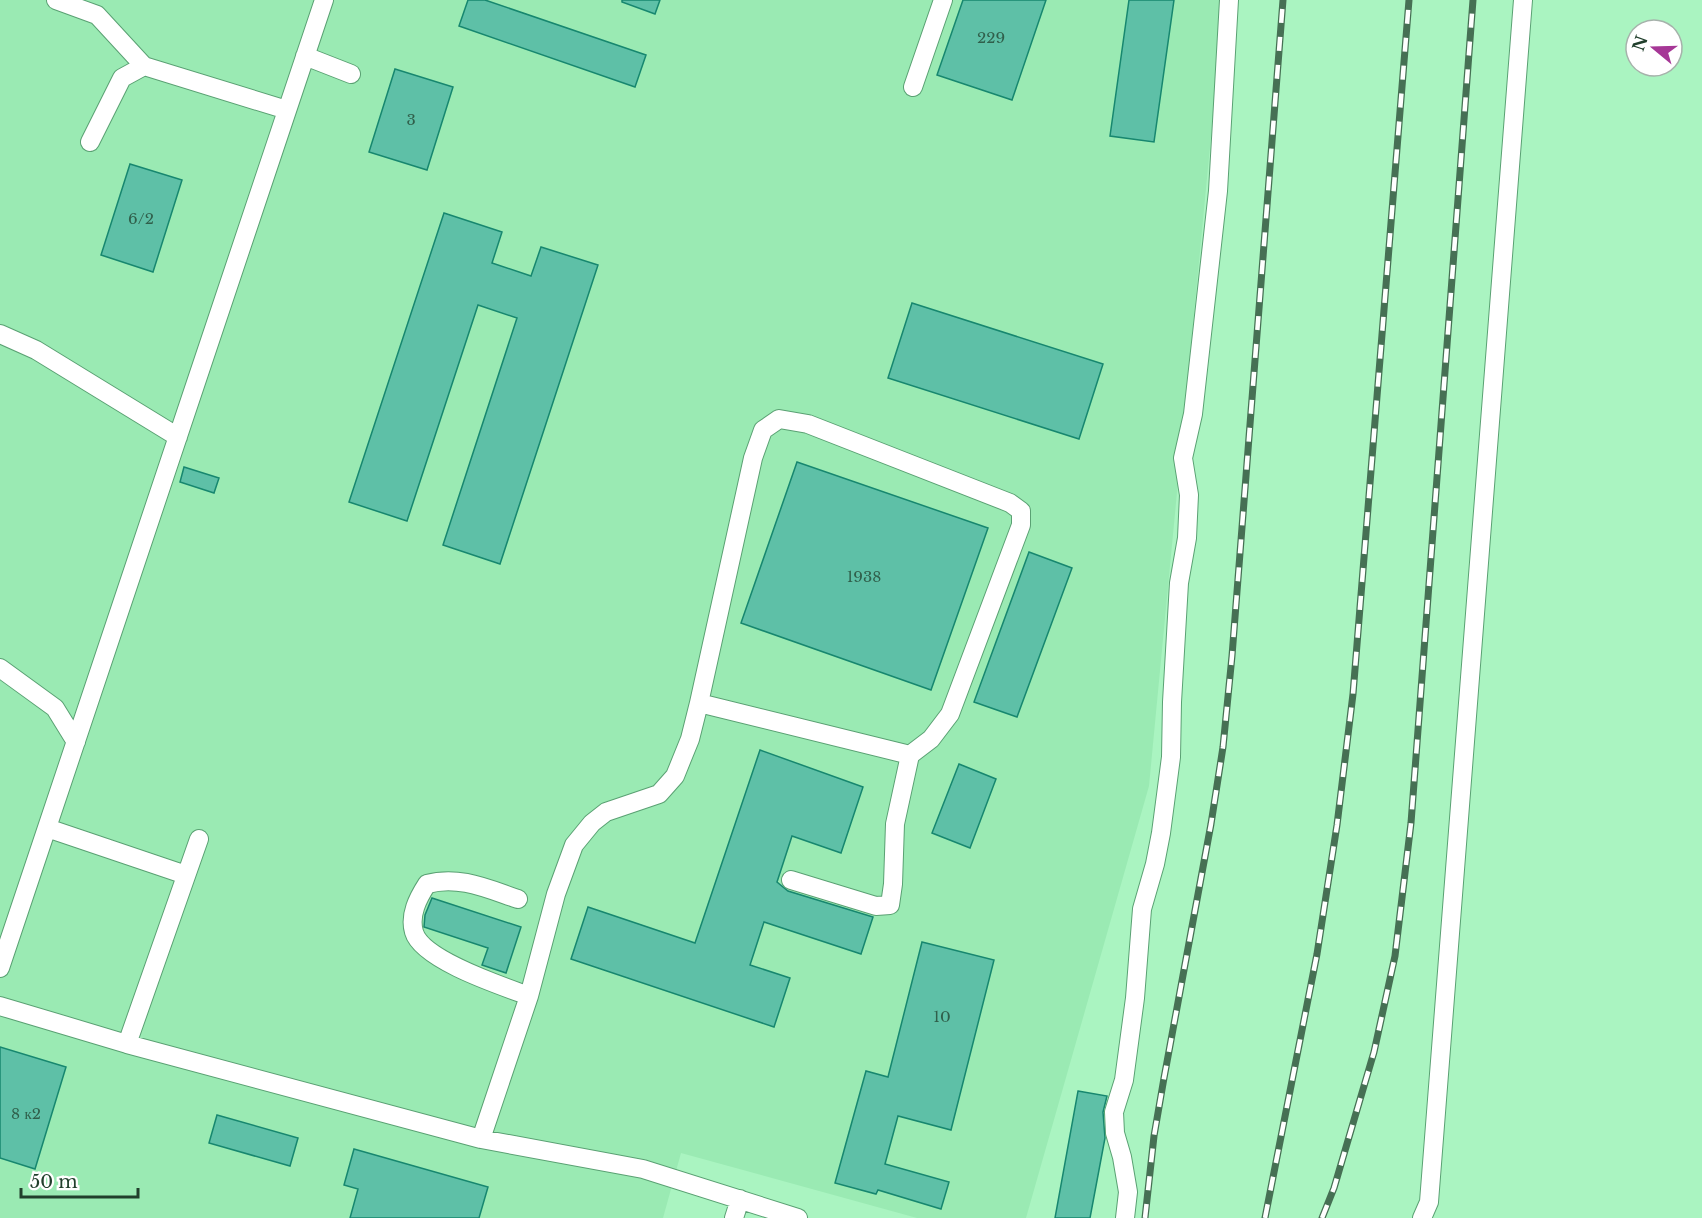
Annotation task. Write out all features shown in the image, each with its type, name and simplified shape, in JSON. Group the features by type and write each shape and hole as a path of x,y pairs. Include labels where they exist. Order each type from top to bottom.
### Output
{"street":[{"path":"56,0 97,15 144,66 287,110"},
{"path":"0,968 324,0"},
{"path":"913,87 943,0"},
{"path":"1125,1218 1128,1192 1115,1133 1114,1112 1124,1080 1135,998 1142,909 1161,833 1171,757 1179,583 1187,538 1189,495 1183,458 1194,402 1218,191 1229,0"},
{"path":"1422,1218 1429,1202 1523,0"},
{"path":"305,56 351,74"},
{"path":"90,142 122,78 144,66"},
{"path":"0,334 36,350 178,437"},
{"path":"481,1139 529,996 556,894 574,845 592,823 606,812 659,794 675,776 690,739 699,703 753,458 763,430 779,419 808,424 1010,503 1021,511 1021,525 950,714 931,739 910,755 896,824 890,905 876,906 791,880"},
{"path":"0,668 55,708 76,742"},
{"path":"699,703 910,755"},
{"path":"47,828 186,875"},
{"path":"127,1044 199,839"},
{"path":"518,899 463,881 441,880 426,884 418,897 412,919 414,933 420,944 437,957 529,996"},
{"path":"0,1006 127,1044 481,1139 643,1169 798,1218"},
{"path":"734,1218 740,1199"}],"shaded area":[{"path":"0,0 1224,0 1149,786 1026,1218 917,1218 681,1153 663,1218 0,1218"}],"building":[{"path":"468,0 485,0 646,55 635,87 459,26"},
{"path":"622,0 660,0 655,14 622,2"},
{"path":"963,0 1046,0 1012,100 937,75"},
{"path":"1129,0 1174,0 1154,142 1110,136"},
{"path":"395,69 453,87 427,170 369,152"},
{"path":"130,164 182,180 153,272 101,255"},
{"path":"444,213 502,232 492,263 531,276 541,247 598,265 500,564 443,545 517,318 478,305 407,521 349,502"},
{"path":"912,303 1103,364 1079,439 888,378"},
{"path":"797,462 988,528 931,690 741,623"},
{"path":"184,467 219,478 214,493 180,482"},
{"path":"1029,552 1072,568 1017,717 974,702"},
{"path":"760,750 863,787 841,853 792,836 777,882 788,891 873,917 861,954 764,922 750,965 790,978 774,1027 571,959 588,907 695,943"},
{"path":"959,764 996,779 970,848 932,833"},
{"path":"432,898 521,927 506,973 482,965 488,948 424,927 425,915"},
{"path":"922,942 994,960 951,1130 898,1116 885,1164 949,1182 941,1209 878,1190 876,1194 835,1183 866,1071 888,1077"},
{"path":"0,1047 66,1067 35,1169 0,1158"},
{"path":"1078,1091 1107,1096 1103,1112 1105,1138 1090,1218 1055,1218"},
{"path":"217,1115 298,1138 290,1166 209,1143"},
{"path":"354,1149 488,1187 479,1218 350,1218 358,1189 344,1185"}],"railway":[{"path":"1145,1218 1154,1136 1223,747 1283,0"},
{"path":"1265,1218 1317,954 1337,825 1353,694 1409,0"},
{"path":"1322,1218 1334,1188 1374,1052 1395,956 1411,823 1473,0"}]}
